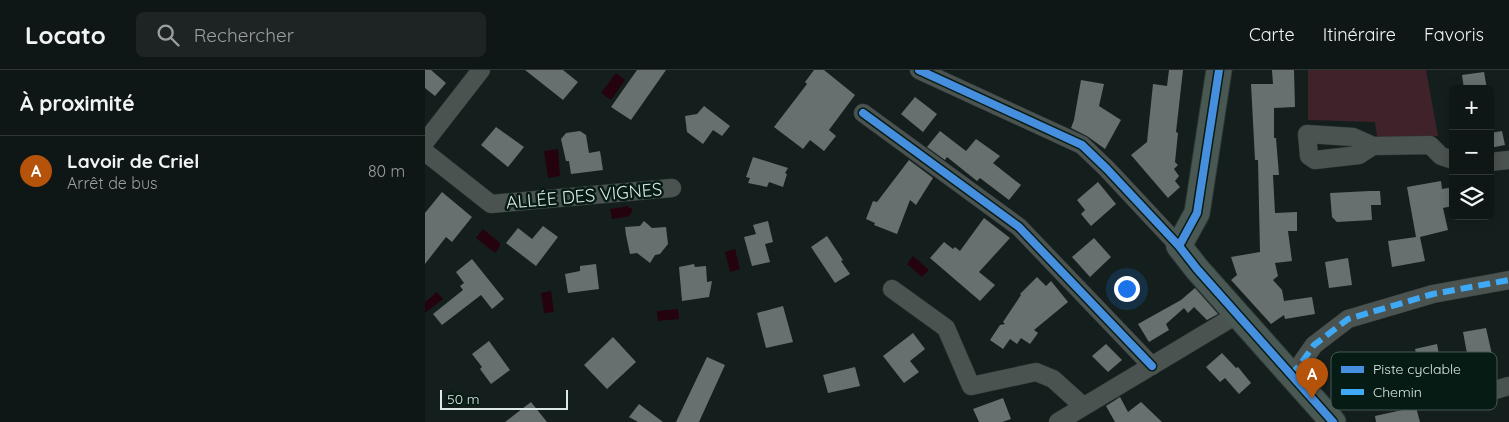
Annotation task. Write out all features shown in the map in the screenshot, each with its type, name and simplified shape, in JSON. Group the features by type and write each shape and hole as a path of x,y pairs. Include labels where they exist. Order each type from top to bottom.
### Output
{"street":[{"path":"425,142 481,70"},
{"path":"919,70 1082,145 1179,246 1197,269 1333,422"},
{"path":"1179,246 1197,213 1219,70"},
{"path":"863,113 1019,228 1152,366"},
{"path":"1373,146 1430,145 1441,156 1449,159"},
{"name":"ALLÉE DES VIGNES","path":"425,152 491,204 672,188"},
{"path":"1494,162 1509,160"},
{"path":"1290,375 1300,366 1315,345 1348,319 1433,294 1509,280"},
{"path":"892,289 946,328 971,386 1036,372 1053,379 1083,406"},
{"path":"1058,422 1238,314"}],"shaded area":[{"path":"1308,70 1426,70 1438,136 1377,137 1375,122 1308,120"},
{"path":"616,73 625,80 611,100 601,93"},
{"path":"558,149 560,176 548,178 544,151"},
{"path":"628,206 632,208 630,216 612,219 610,209"},
{"path":"483,229 500,243 495,253 476,238"},
{"path":"735,249 740,269 730,272 725,252"},
{"path":"913,256 929,270 922,277 907,264"},
{"path":"551,291 554,312 544,313 541,293"},
{"path":"437,292 443,299 425,313 425,302"},
{"path":"678,309 679,319 658,321 657,311"}],"building":[{"path":"425,70 431,70 446,83 435,96 425,88"},
{"path":"525,70 563,70 578,82 563,100"},
{"path":"637,70 666,70 631,120 611,107"},
{"path":"814,70 824,70 855,95 829,130 836,136 824,151 810,140 803,149 774,127 807,84 805,82"},
{"path":"1169,70 1183,70 1176,132 1178,133 1175,162 1178,165 1174,169 1179,176 1175,181 1180,187 1168,198 1131,155 1147,142 1153,84 1167,86"},
{"path":"1272,70 1294,70 1295,107 1274,108 1274,138 1276,138 1279,175 1273,175 1275,213 1297,212 1297,231 1288,231 1292,261 1275,263 1278,276 1273,280 1282,290 1284,301 1312,297 1315,314 1285,319 1284,315 1271,324 1231,280 1237,275 1231,257 1260,252 1258,160 1255,160 1251,84 1273,84"},
{"path":"1484,72 1486,85 1463,85 1462,75"},
{"path":"1081,80 1104,84 1099,106 1121,120 1105,149 1087,136 1071,128"},
{"path":"915,97 937,114 923,132 901,114"},
{"path":"704,106 730,126 722,136 713,130 703,144 687,132 685,116 697,114"},
{"path":"496,127 524,147 508,167 481,145"},
{"path":"580,131 586,135 589,153 600,151 603,170 571,174 569,161 566,161 561,139 566,133"},
{"path":"940,131 966,151 976,139 1000,156 993,163 1021,185 1009,200 980,178 977,181 947,157 945,160 927,147"},
{"path":"1502,131 1505,145 1494,147 1494,132"},
{"path":"753,157 788,168 785,173 787,174 783,187 769,182 767,187 748,183 750,178 746,177"},
{"path":"909,160 933,178 916,205 910,200 897,234 874,225 875,223 866,219 873,201 877,202"},
{"path":"1441,181 1442,189 1449,188 1449,207 1443,208 1448,230 1420,237 1425,261 1392,267 1388,241 1416,237 1407,187"},
{"path":"1098,182 1116,204 1091,226 1081,214 1085,210 1077,200"},
{"path":"1380,191 1381,205 1371,205 1372,220 1337,222 1332,217 1330,193"},
{"path":"442,192 472,217 452,242 446,237 425,264 425,213"},
{"path":"984,218 1010,238 979,272 995,285 980,301 930,258 944,242 953,249 955,247 960,251"},
{"path":"644,221 652,228 666,227 668,244 660,254 655,255 650,263 637,253 630,254 626,235 625,227 640,226"},
{"path":"768,221 773,242 765,244 770,262 752,266 744,237 756,234 753,225"},
{"path":"543,226 558,237 536,266 506,243 518,228 532,239"},
{"path":"827,236 850,274 835,283 811,247"},
{"path":"1094,238 1111,257 1090,277 1072,257"},
{"path":"1348,258 1352,285 1329,288 1325,262"},
{"path":"472,259 504,299 492,309 481,295 442,325 433,314 463,290 460,286 464,283 456,272"},
{"path":"596,264 599,289 568,293 565,274 580,271 580,266"},
{"path":"694,264 695,267 706,266 707,282 712,281 709,297 682,301 679,267"},
{"path":"1037,277 1046,286 1051,281 1068,302 1034,330 1038,333 1030,344 1021,338 1017,344 1010,339 1003,349 990,340 1000,325 1005,324 1003,322 1020,294"},
{"path":"1195,288 1218,314 1207,320 1194,307 1188,313 1184,308 1166,324 1169,330 1149,342 1138,324 1181,300"},
{"path":"783,306 793,342 766,348 757,313"},
{"path":"1486,328 1491,352 1467,352 1463,332"},
{"path":"913,333 925,349 910,361 919,372 904,383 883,356"},
{"path":"613,337 636,362 607,389 584,365"},
{"path":"489,341 510,370 491,384 472,354"},
{"path":"1106,344 1122,360 1108,372 1092,356"},
{"path":"1437,344 1439,352 1416,352 1415,349"},
{"path":"1222,353 1236,368 1238,367 1251,383 1239,394 1225,378 1220,382 1206,367"},
{"path":"707,357 725,365 699,422 676,422"},
{"path":"855,367 860,386 828,393 823,375"},
{"path":"1120,397 1128,412 1141,402 1162,422 1115,422 1106,406"},
{"path":"1003,398 1011,419 1002,422 979,422 973,409"},
{"path":"531,402 547,422 505,422"},
{"path":"639,404 663,422 638,422 629,417"},
{"path":"1402,410 1417,410 1420,422 1376,422 1375,416"}],"marked path":[{"path":"1290,375 1300,365 1314,345 1348,319 1433,294 1509,280"}],"cycle path":[{"path":"919,70 1082,145 1179,246 1197,269 1333,422"},
{"path":"1179,246 1197,213 1219,70"},
{"path":"863,113 1019,227 1152,366"}],"place":[{"name":"Lavoir de Criel","path":"1312,399"}]}
